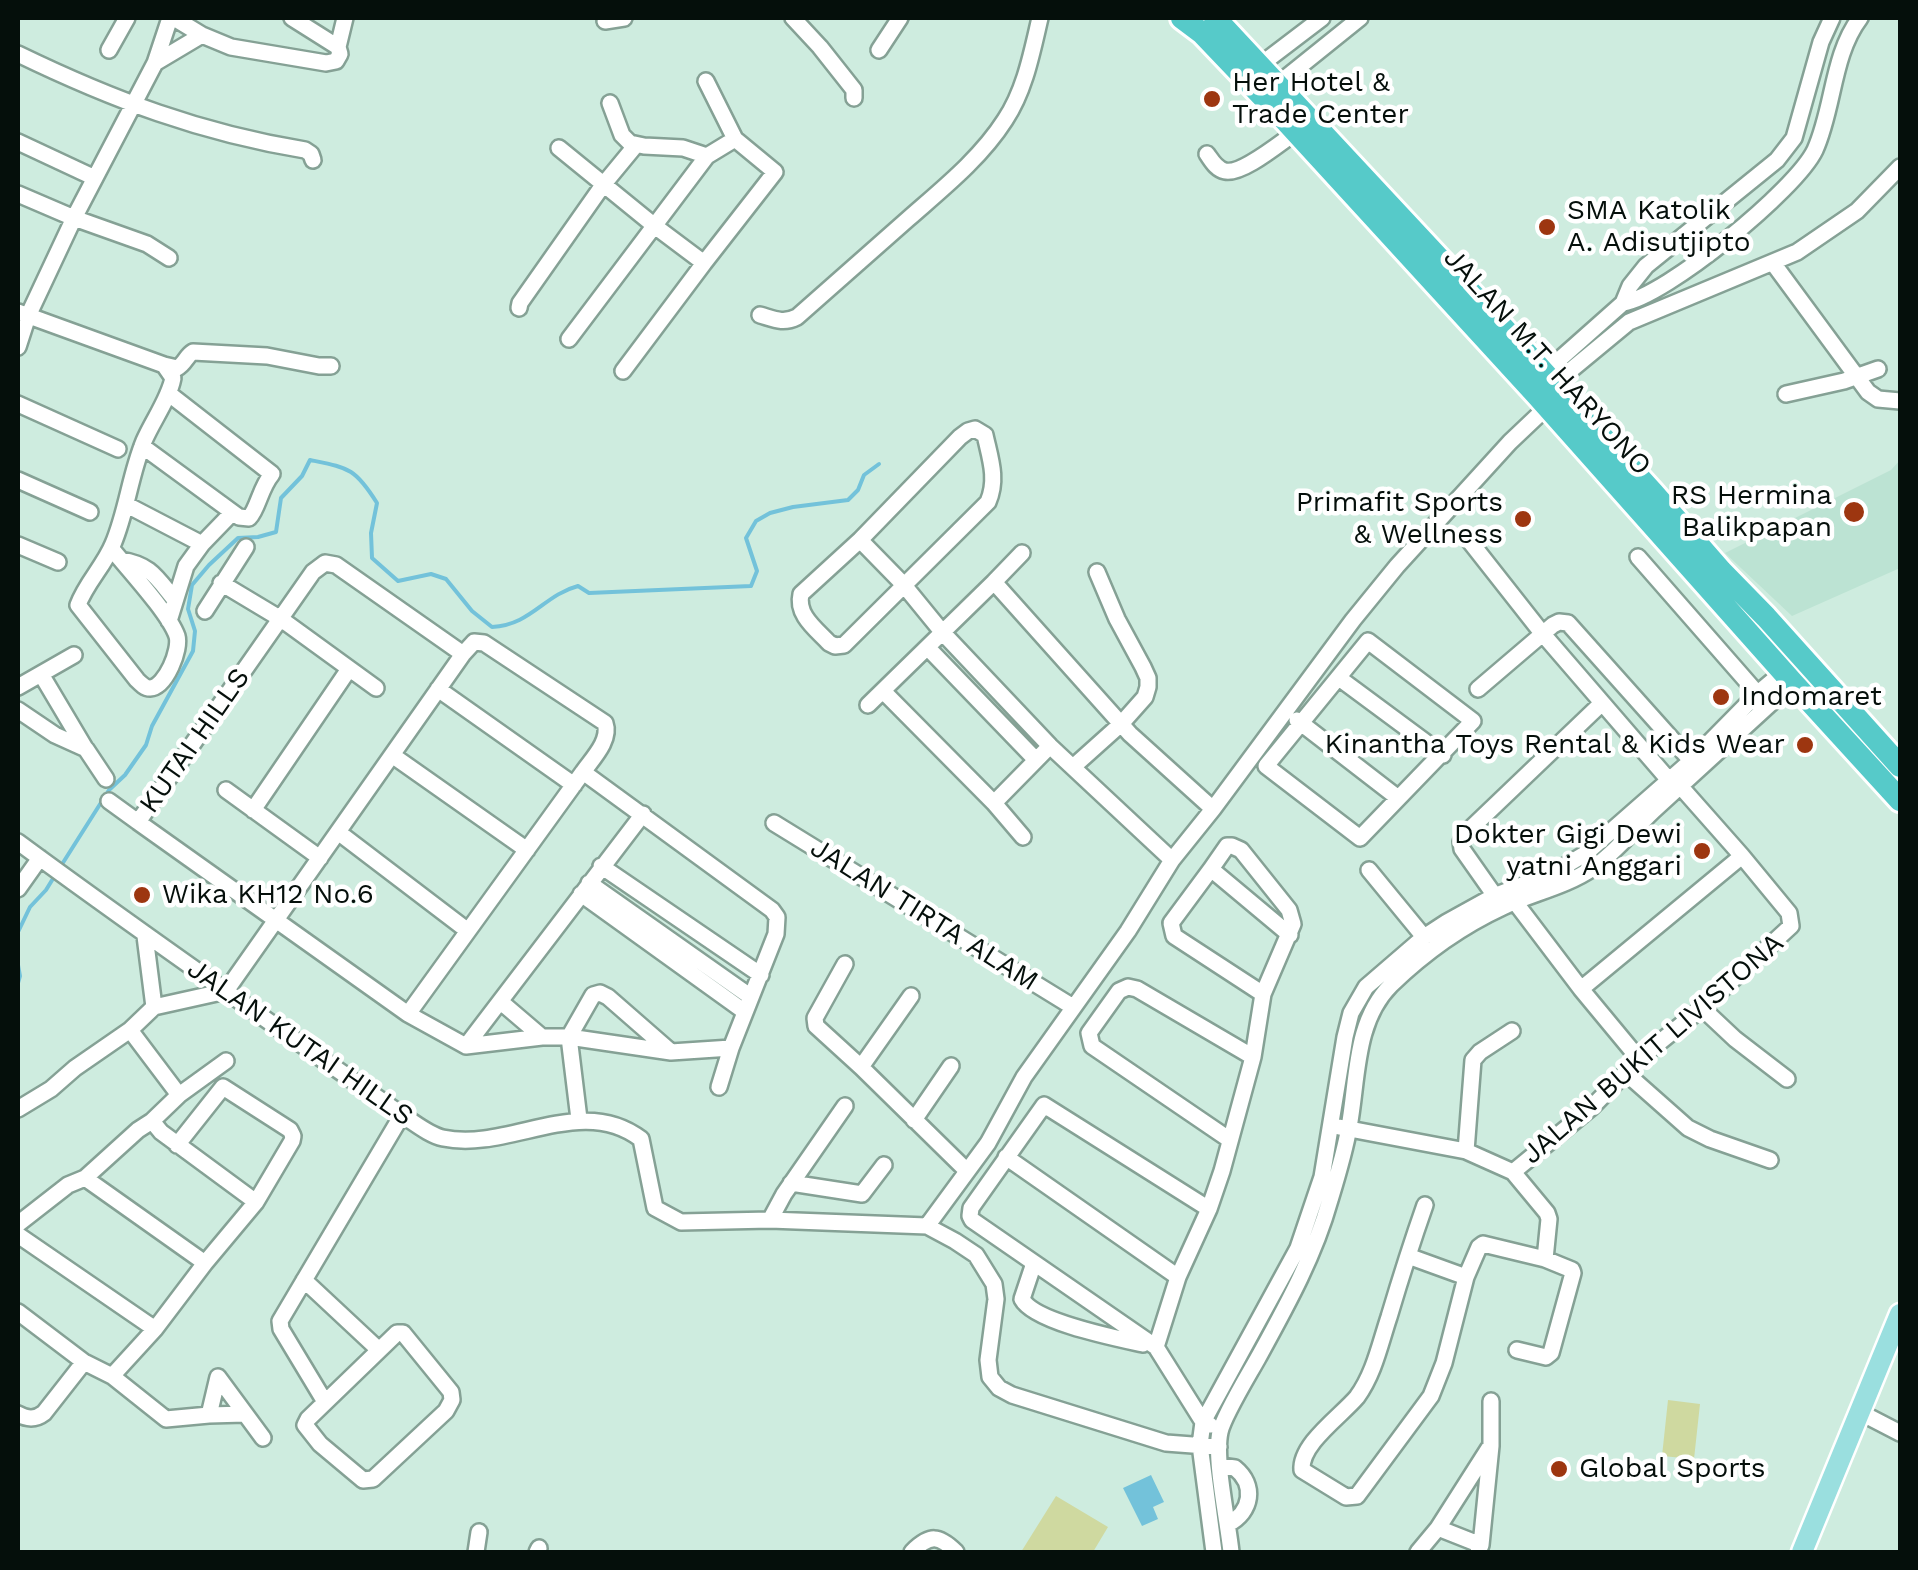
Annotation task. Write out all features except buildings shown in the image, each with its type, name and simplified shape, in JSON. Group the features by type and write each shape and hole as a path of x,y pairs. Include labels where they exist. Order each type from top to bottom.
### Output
{"highway":[{"name":"JALAN M.T. HARYONO","path":"1182,18 1270,90 1548,388 1788,678 1900,800"},
{"name":"JALAN M.T. HARYONO","path":"1215,18 1252,72"},
{"name":"JALAN M.T. HARYONO","path":"1270,90 1296,132 1642,481 1900,766"}],"main road":[{"path":"1813,1552 1842,1491 1900,1314"},
{"path":"1802,1552 1900,1352"}],"street":[{"path":"109,50 126,18"},
{"path":"18,347 23,314 155,62 172,18 231,48 326,63 338,59 346,18"},
{"path":"292,18 338,47"},
{"path":"605,21 624,18"},
{"path":"793,18 854,90 854,98"},
{"path":"879,50 900,18"},
{"path":"760,314 778,321 797,316 982,150 1014,103 1030,62 1040,18"},
{"path":"1270,90 1360,18"},
{"path":"928,1226 988,1143 1024,1077 1128,931 1172,860 1354,620 1510,442 1548,388 1623,303 1630,286 1646,266 1777,160 1794,138 1821,42 1832,18"},
{"path":"1623,303 1652,292 1735,232 1803,170 1816,148 1846,42 1860,18"},
{"path":"1252,72 1319,20 1330,40"},
{"path":"155,62 202,35"},
{"path":"18,54 132,105 196,126 305,150 313,160"},
{"path":"623,371 775,172 735,139 706,81"},
{"path":"610,103 622,135 636,146 683,148 707,156"},
{"path":"1207,154 1216,166 1230,172 1296,132"},
{"path":"1794,138 1816,148"},
{"path":"570,339 707,156 735,139"},
{"path":"18,142 94,178"},
{"path":"519,308 604,185 636,146"},
{"path":"559,148 704,263"},
{"path":"1548,388 1629,322 1796,252 1856,211 1900,167"},
{"path":"18,194 148,244 168,258"},
{"path":"1773,263 1872,396 1900,401"},
{"path":"23,314 177,368 193,352 266,356 331,366"},
{"path":"116,554 169,621 179,640 178,651 164,678 149,688 137,680 78,605 116,554 134,466 173,378 164,365"},
{"path":"1786,394 1878,370"},
{"path":"142,446 232,513 244,519 252,517 262,488 272,474 168,393"},
{"path":"18,404 118,448"},
{"path":"975,429 985,435 993,476 992,494 903,584 844,645 829,643 800,608 800,598 806,589 860,540 960,437 975,429"},
{"path":"18,480 90,512"},
{"path":"127,505 202,544"},
{"path":"169,621 186,566 232,513"},
{"path":"1468,538 1602,703 1678,780 1742,856 1581,989"},
{"path":"860,540 1050,746 1172,860"},
{"path":"18,545 58,562"},
{"path":"204,611 246,547"},
{"path":"868,705 1022,552"},
{"path":"116,554 148,568 175,600"},
{"path":"1638,557 1763,700"},
{"name":"KUTAI HILLS","path":"463,654 336,565 325,564 313,572 138,822 408,1014 466,1046"},
{"path":"1073,766 1145,697 1148,678 1097,572"},
{"path":"221,582 281,619 376,688"},
{"path":"994,582 1121,724 1213,809"},
{"path":"1478,690 1542,633 1559,622 1568,622 1678,780"},
{"path":"1368,641 1473,722 1360,838 1266,766 1302,724 1368,641"},
{"path":"18,1109 130,1030 154,1007 226,991 463,654 474,642 484,643 605,723 607,736 408,1014"},
{"path":"928,648 1036,760"},
{"path":"18,687 74,654"},
{"path":"253,810 350,670"},
{"path":"41,674 106,780"},
{"path":"1339,678 1442,755"},
{"path":"1214,1552 1200,1445 1204,1422 1298,1248 1322,1177 1351,1012 1366,987 1424,937 1505,899 1585,854 1726,743 1788,678"},
{"path":"438,690 579,779 643,814 777,916 776,934 731,1048 720,1087"},
{"path":"883,692 1023,837"},
{"path":"1602,703 1461,842 1462,849 1640,1060"},
{"path":"18,710 86,749"},
{"path":"1286,711 1398,798"},
{"path":"994,803 1050,746"},
{"path":"392,755 528,850"},
{"path":"226,790 320,858"},
{"path":"110,801 138,822"},
{"path":"466,1046 643,814"},
{"name":"JALAN TIRTA ALAM","path":"774,823 1073,1007"},
{"path":"338,832 468,931"},
{"path":"18,842 43,860 18,889"},
{"path":"1156,1347 1178,1277 1222,1172 1252,1058 1263,994 1290,935 1293,919 1241,850 1226,846 1171,923 1172,932 1263,994"},
{"name":"JALAN BUKIT LIVISTONA","path":"1513,1172 1592,1107 1792,926 1789,913 1742,856"},
{"name":"JALAN KUTAI HILLS","path":"43,860 402,1116 439,1137 471,1140 579,1119 623,1128 641,1139 655,1208 681,1222 770,1220 928,1226 976,1254 994,1284 996,1298 988,1360 990,1377 998,1388 1166,1443 1200,1445"},
{"path":"602,866 761,975"},
{"path":"1210,869 1290,935"},
{"path":"1369,870 1424,937"},
{"path":"585,889 748,1004"},
{"path":"1231,1552 1219,1439 1289,1302 1330,1202 1349,1128 1360,1050 1369,1018 1390,986 1437,946 1505,899"},
{"path":"145,936 154,1007"},
{"path":"846,964 815,1022 818,1030 967,1171"},
{"path":"1230,1140 1092,1046 1089,1032 1119,990 1128,987 1252,1058"},
{"path":"1366,987 1378,1000"},
{"path":"579,1119 568,1037 593,996 600,993 608,997 671,1052"},
{"path":"861,1067 911,996"},
{"path":"502,1002 542,1036"},
{"path":"1702,1008 1735,1040 1787,1078"},
{"path":"130,1030 179,1095"},
{"path":"1466,1151 1473,1060 1512,1032"},
{"path":"466,1046 542,1036 671,1052 731,1048"},
{"path":"155,1329 19,1237 68,1185 85,1178 179,1095 226,1061"},
{"path":"914,1120 951,1066"},
{"path":"1627,1074 1688,1128 1770,1160"},
{"path":"112,1376 155,1329 256,1202 293,1136 290,1130 207,1077"},
{"path":"177,1145 223,1088"},
{"path":"770,1220 845,1106"},
{"path":"1209,1209 1045,1106 971,1208 970,1216 1156,1347 1219,1439"},
{"path":"325,1402 280,1322 402,1116"},
{"path":"152,1121 177,1145 256,1202"},
{"path":"1331,1126 1466,1151 1513,1172 1547,1212 1545,1259"},
{"path":"1006,1157 1178,1277"},
{"path":"792,1183 862,1194 884,1165"},
{"path":"85,1178 206,1263"},
{"path":"1425,1205 1373,1368 1358,1395 1319,1435 1301,1462 1302,1470 1350,1498 1356,1496 1431,1396 1444,1364 1466,1276 1483,1244 1545,1259 1574,1273 1552,1349 1546,1357 1517,1350"},
{"path":"1408,1256 1466,1276"},
{"path":"1034,1263 1022,1294 1024,1304 1034,1312 1082,1329 1156,1347"},
{"path":"304,1280 379,1350"},
{"path":"18,1312 84,1362 112,1376 166,1419 245,1414"},
{"path":"398,1333 403,1334 451,1392 452,1400 446,1411 373,1479 362,1480 320,1444 305,1425 325,1402 398,1333"},
{"path":"18,1414 30,1419 44,1414 84,1362"},
{"path":"210,1415 218,1377 263,1438"},
{"path":"1438,1528 1480,1549 1492,1401"},
{"path":"1872,1406 1900,1434"},
{"path":"1200,1445 1219,1439"},
{"path":"1418,1552 1491,1446"},
{"path":"1220,1466 1235,1468 1249,1488 1243,1512 1228,1524"},
{"path":"476,1552 479,1532"},
{"path":"912,1552 934,1538 946,1542 956,1552"}],"shaded area":[{"name":"RS Hermina Balikpapan","path":"1900,460 1900,568 1792,616 1725,553 1891,470"}],"green space":[{"path":"1668,1400 1700,1404 1694,1459 1662,1456"},
{"path":"1056,1496 1108,1527 1093,1552 1021,1552"}],"water":[{"path":"1151,1475 1164,1502 1153,1507 1158,1519 1142,1526 1123,1488"}],"waterway":[{"path":"59,869 109,790 146,745 152,726 193,651 195,631 188,609 192,585 238,538 276,532 281,498 302,476 310,460 350,471 377,503 371,533 372,558 398,581 431,574 446,579 472,611 492,627 517,621 578,586 589,593 751,586 757,571 746,538 756,521 793,507 848,500 858,490 864,475 879,464"},
{"path":"18,932 30,907 54,877"},
{"path":"18,965 18,983"}],"place":[{"name":"Her Hotel & Trade Center","path":"1212,99"},
{"name":"SMA Katolik A. Adisutjipto","path":"1547,227"},
{"name":"RS Hermina Balikpapan","path":"1854,512"},
{"name":"Primafit Sports & Wellness","path":"1523,519"},
{"name":"Indomaret","path":"1721,697"},
{"name":"Kinantha Toys Rental & Kids Wear","path":"1805,745"},
{"name":"Dokter Gigi Dewi yatni Anggari","path":"1702,851"},
{"name":"Wika KH12 No.6","path":"142,895"},
{"name":"Global Sports","path":"1559,1469"}]}
